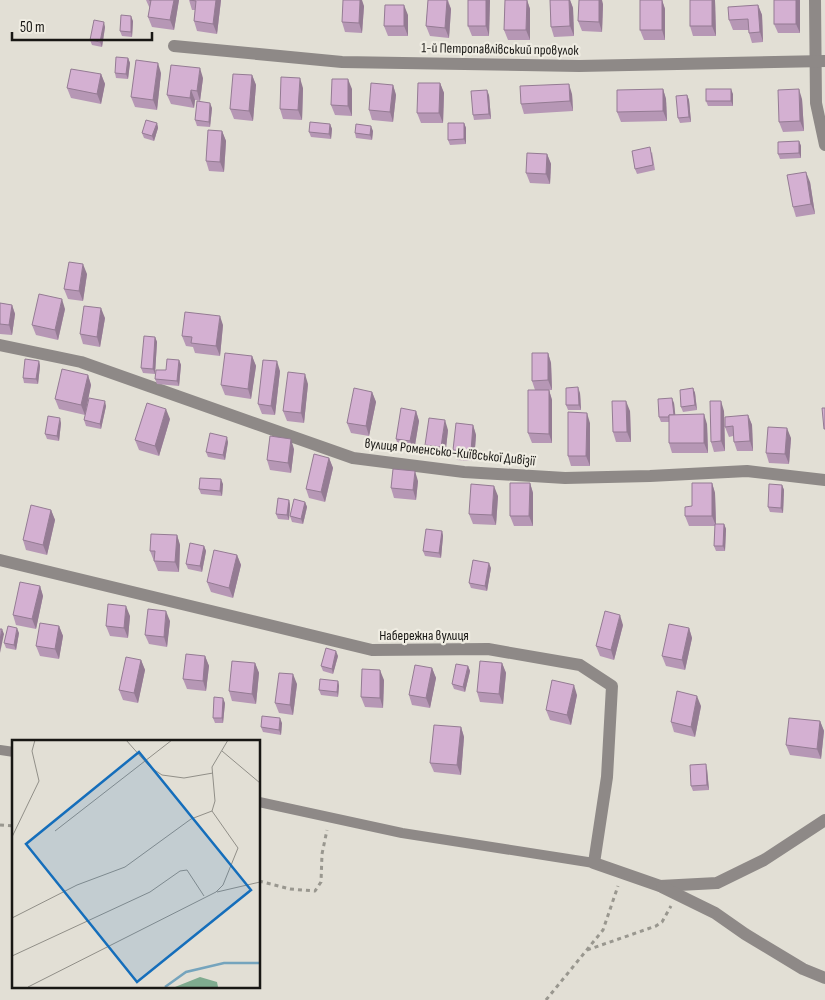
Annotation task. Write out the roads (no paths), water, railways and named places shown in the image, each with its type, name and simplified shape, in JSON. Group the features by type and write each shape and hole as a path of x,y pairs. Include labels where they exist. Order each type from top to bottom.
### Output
{"street":[{"path":"815,0 820,61 816,104 825,145"},
{"name":"1-й Петропавлівський провулок","path":"174,46 342,62 579,66 820,61"},
{"name":"вулиця Роменсько-Київської Дивізії","path":"0,345 81,362 353,458 464,472 565,478 747,471 825,480"},
{"name":"Набережна вулиця","path":"0,560 372,650 488,649 580,665 612,686 607,777 594,863"},
{"path":"660,886 717,883 764,860 825,820"},
{"path":"594,863 660,886 716,913 786,959 825,978"}],"lane":[{"path":"260,802 402,833 594,863"}]}
